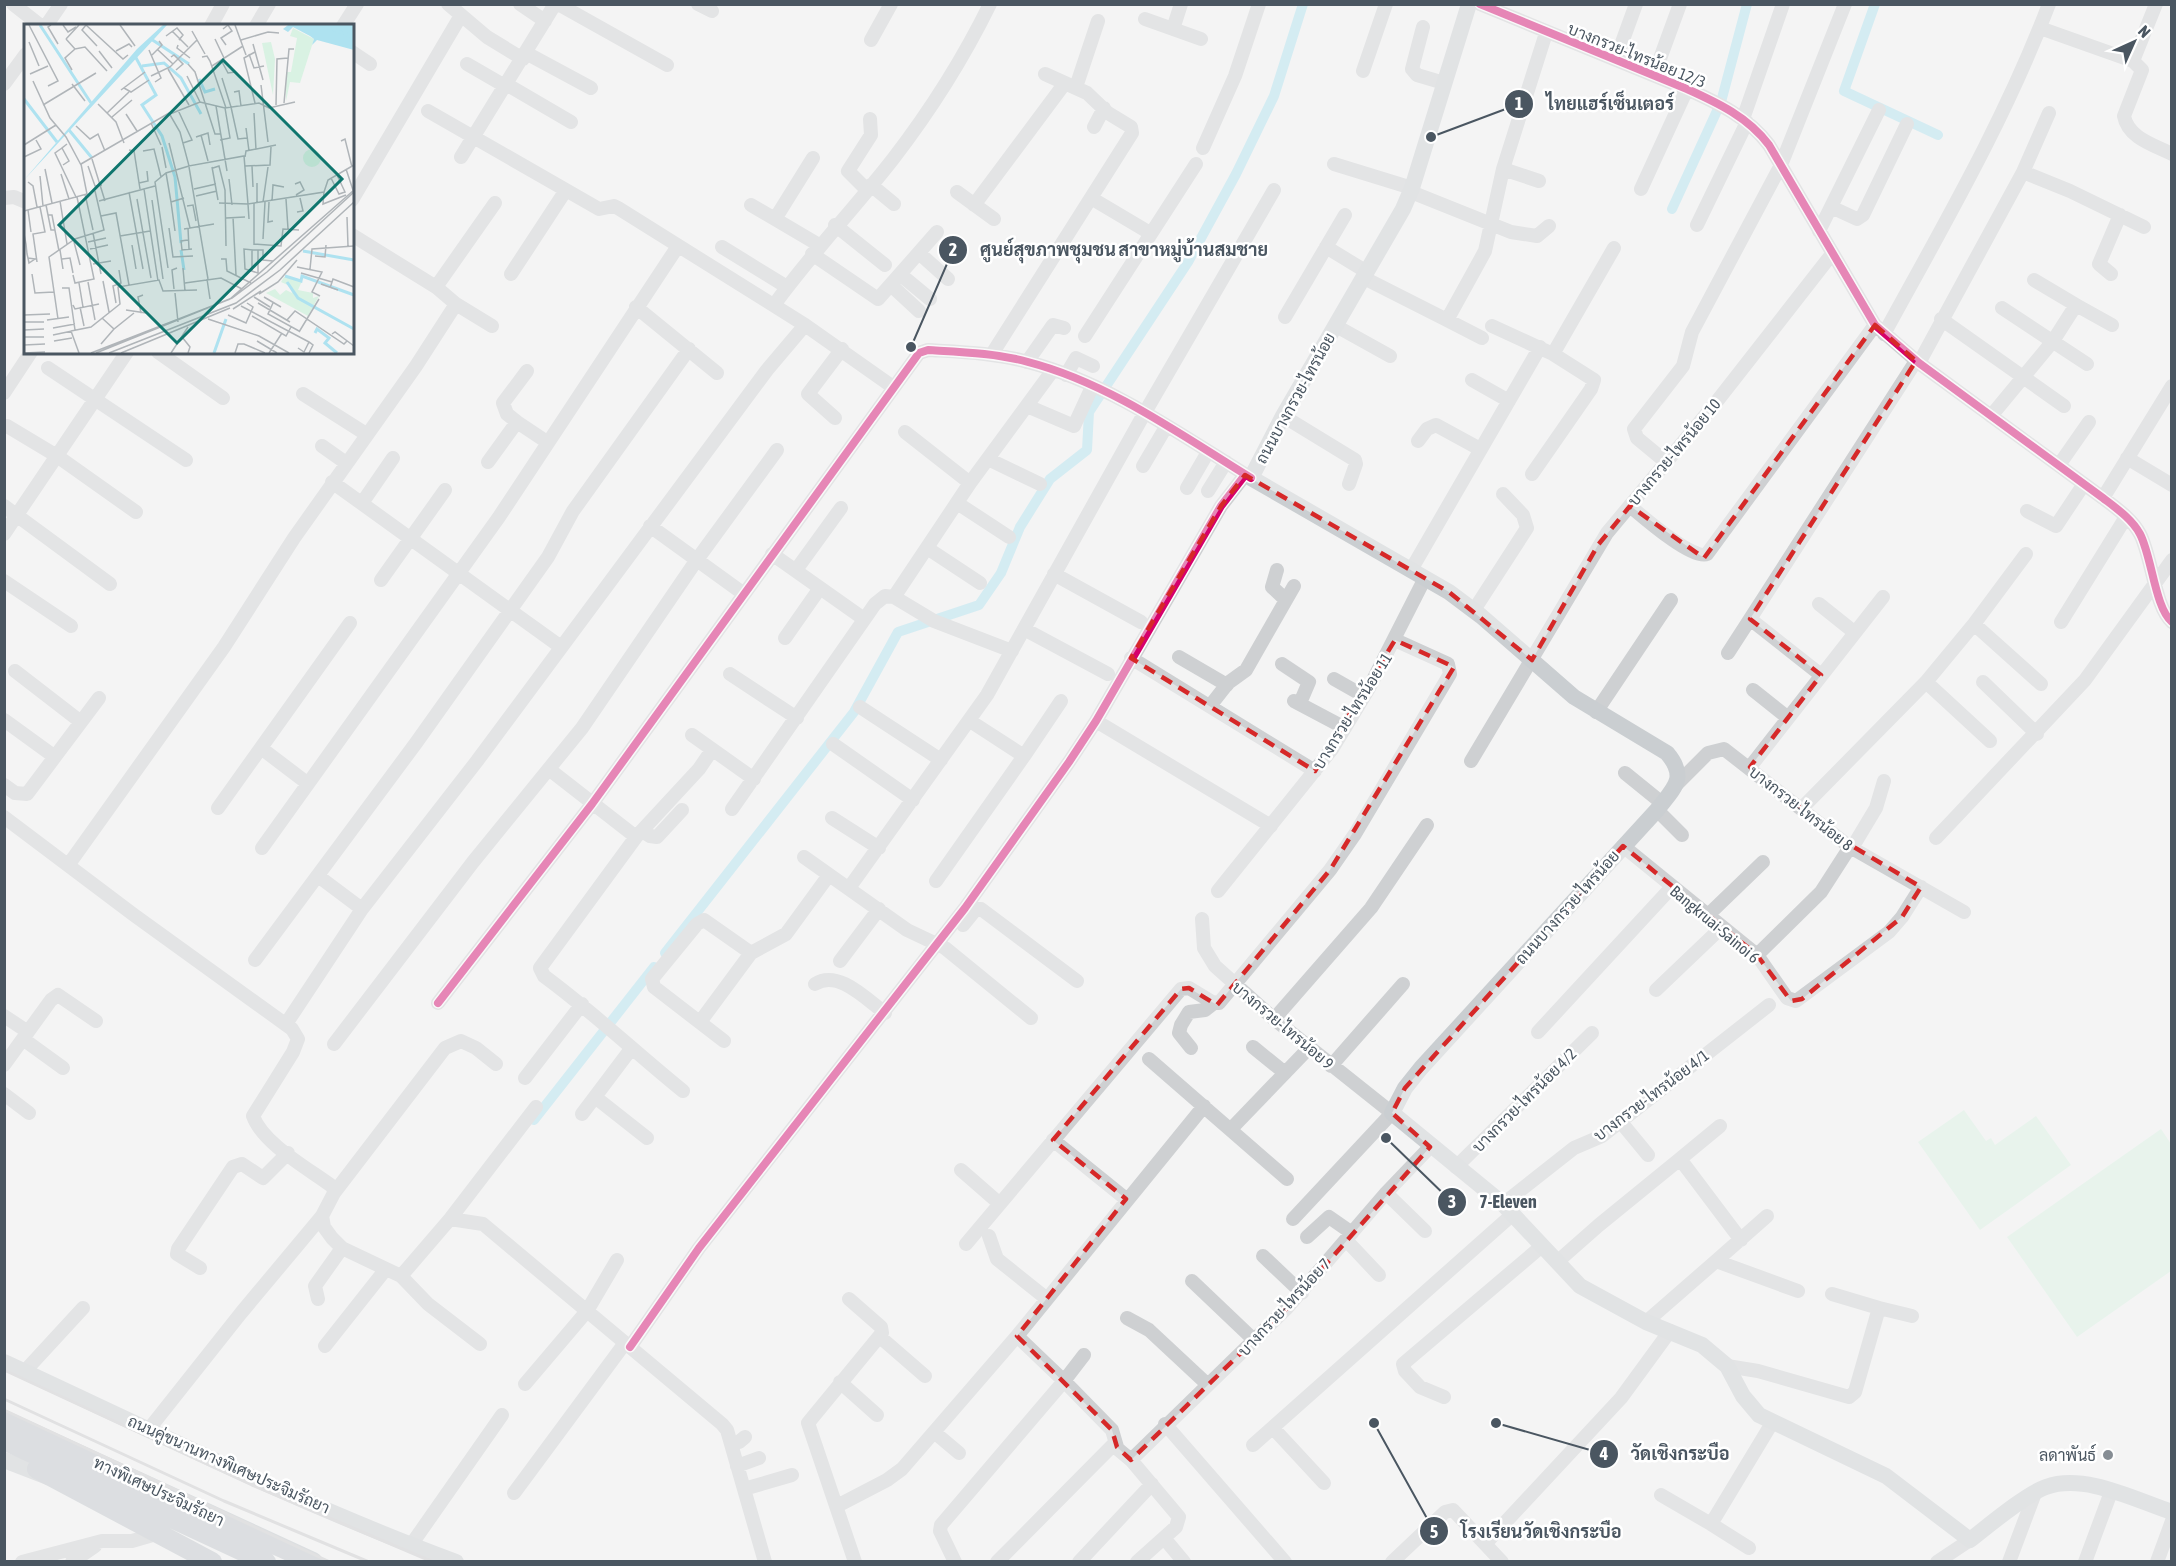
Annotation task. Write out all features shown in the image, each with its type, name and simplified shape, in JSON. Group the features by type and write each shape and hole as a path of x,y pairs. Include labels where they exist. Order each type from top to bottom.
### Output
{"highway":[{"name":"ทางพิเศษประจิมรัถยา","path":"4,1420 314,1562"},
{"name":"ทางพิเศษประจิมรัถยา","path":"4,1440 266,1562"},
{"path":"4,1451 212,1562"}],"main road":[{"name":"ถนนบางกรวย-ไทรน้อย","path":"1392,1113 1405,1088 1421,1068 1660,807 1677,784 1677,767 1667,753 1574,697 1474,610 1418,574 1240,472 1283,416 1366,275 1412,190 1468,4"},
{"path":"1392,1113 1430,1147 1508,1209 1557,1262 1592,1295 1646,1322 1702,1345 1727,1366 1750,1407 1772,1423 1886,1476 1970,1540 2045,1488 2074,1483 2111,1492 2172,1512"},
{"name":"ถนนคู่ขนานทางพิเศษประจิมรัถยา","path":"4,1362 411,1545 456,1562"},
{"path":"4,1460 179,1528 254,1562"}],"street":[{"path":"13,4 41,24"},
{"path":"46,24 61,4"},
{"path":"212,24 223,4"},
{"path":"257,24 269,4"},
{"path":"344,24 357,4"},
{"path":"448,4 460,17 524,56 591,88"},
{"path":"520,4 545,21"},
{"path":"461,157 556,4 667,65"},
{"path":"698,4 712,11"},
{"path":"871,40 891,4"},
{"path":"774,305 815,249 869,188 936,100 990,4"},
{"path":"1173,29 1181,4"},
{"path":"1203,148 1235,76 1259,4"},
{"path":"1363,71 1386,4"},
{"name":"บางกรวย-ไทรน้อย 12/3","path":"1480,4 1546,33 1687,88 1720,105 1745,121 1762,136 1879,329 1918,362 2126,517 2140,533 2157,584 2162,609 2172,622"},
{"path":"1616,59 1636,4"},
{"path":"1654,75 1680,4"},
{"path":"1697,225 1745,121 1783,4"},
{"path":"1666,462 1637,438 1634,429 1683,366 1692,332 1781,165 1845,4"},
{"path":"1630,506 1670,538 1700,555 1707,554 1879,329 1985,148 2049,4"},
{"path":"2133,61 2156,4"},
{"path":"354,193 460,17"},
{"path":"1145,19 1201,39"},
{"path":"974,205 1070,85 1098,21"},
{"path":"1423,27 1412,69 1417,75 1444,83"},
{"path":"2040,28 2133,61 2142,70 2124,116 2125,123 2136,136 2172,154"},
{"path":"1447,320 1485,251 1503,169 1546,33"},
{"path":"354,53 370,64"},
{"path":"5,83 24,57"},
{"path":"468,64 571,122"},
{"path":"993,354 1132,134 1131,127 1104,108 1094,97 1045,74"},
{"path":"1641,189 1687,88"},
{"path":"1094,127 1104,108"},
{"path":"1819,231 1879,110"},
{"path":"428,111 595,207 614,206 842,349 893,387"},
{"path":"1728,653 1918,362 2023,172 2049,113"},
{"path":"870,119 871,135 848,171 894,204"},
{"path":"1831,207 1857,219 1863,215 1907,124"},
{"path":"775,219 813,158"},
{"path":"1085,336 1196,164"},
{"path":"1334,164 1412,190 1492,226 1531,236 1537,236 1549,226"},
{"path":"1503,169 1539,181"},
{"path":"2023,172 2144,227"},
{"path":"511,274 566,190"},
{"path":"849,888 970,721 1274,190"},
{"path":"957,192 994,219"},
{"path":"4,198 24,201"},
{"path":"1091,198 1150,233"},
{"path":"436,287 495,203"},
{"path":"750,205 775,219 876,299 881,298 937,232"},
{"path":"1285,316 1345,215"},
{"path":"2110,274 2098,264 2120,215"},
{"path":"836,225 885,265"},
{"path":"354,236 436,287 456,304 492,326"},
{"path":"262,848 459,573 678,246"},
{"path":"722,247 787,287"},
{"path":"1326,248 1366,275 1482,338"},
{"path":"1553,354 1614,248"},
{"path":"919,254 948,279"},
{"name":"บางกรวย-ไทรน้อย 10","path":"1471,761 1598,545 1772,333 1832,254"},
{"path":"896,280 930,299"},
{"path":"896,280 918,311"},
{"path":"2034,280 2112,325"},
{"path":"69,864 224,647 332,482 416,366 456,304"},
{"path":"1991,416 2053,341 2076,305"},
{"path":"636,307 717,373"},
{"path":"2002,308 2087,364"},
{"path":"1941,319 2064,406"},
{"path":"286,1024 362,909 420,837 766,370 805,325"},
{"path":"1027,362 1053,325 1064,328"},
{"path":"1336,326 1390,356"},
{"path":"1492,326 1553,354 1592,378 1594,383 1532,474"},
{"name":"บางกรวย-ไทรน้อย 11","path":"1218,891 1315,771 1364,696 1395,640 1418,574 1480,449 1540,347"},
{"path":"255,960 416,743 548,557 573,511 689,349"},
{"path":"835,418 808,394 842,349"},
{"path":"438,1003 592,804 916,356 923,352 993,354 1060,373 1099,390 1144,414 1240,472"},
{"path":"4,393 30,354"},
{"path":"4,534 126,354"},
{"path":"161,354 223,398"},
{"path":"894,597 970,483 1026,406 1076,358 1093,366"},
{"path":"48,368 186,460"},
{"path":"526,371 503,403 507,414 547,442"},
{"path":"1472,380 1509,401"},
{"path":"2103,498 2172,386"},
{"path":"1026,406 1074,426 1099,390"},
{"path":"303,394 366,434"},
{"path":"1283,416 1355,460 1356,464 1349,484"},
{"path":"488,462 517,422"},
{"path":"2059,465 2089,422"},
{"path":"1418,441 1426,429 1436,425 1480,449"},
{"path":"7,426 57,456 136,512"},
{"path":"1143,466 1166,427"},
{"path":"905,432 970,483"},
{"path":"322,446 346,463"},
{"path":"334,1044 473,862 550,770 611,690 696,561 777,450"},
{"path":"1186,488 1208,452"},
{"path":"362,503 393,458"},
{"path":"2127,458 2172,484"},
{"path":"988,459 1040,484"},
{"path":"1208,491 1240,472"},
{"path":"514,1493 699,1248 885,1013 1096,721 1240,472"},
{"path":"332,482 561,647"},
{"path":"2026,511 2058,525 2084,484"},
{"path":"381,580 445,490"},
{"path":"1474,610 1527,528 1523,515 1503,495"},
{"path":"957,503 1009,537"},
{"path":"4,506 110,584"},
{"path":"796,570 841,508"},
{"path":"2061,622 2126,517"},
{"path":"650,526 744,594"},
{"path":"927,549 980,583"},
{"path":"772,554 864,619"},
{"path":"1802,808 1926,682 1974,624 2026,554"},
{"path":"1936,838 2037,734 2085,680 2157,584 2172,560"},
{"path":"1277,570 1272,588 1286,600"},
{"path":"1054,574 1142,622"},
{"path":"4,581 71,626"},
{"path":"1210,706 1227,685 1246,670 1294,586"},
{"path":"785,638 820,588"},
{"path":"732,809 880,598 894,597 934,621 1012,651"},
{"path":"1749,767 1883,597"},
{"path":"1596,712 1671,600"},
{"path":"1819,604 1854,632"},
{"path":"1750,619 1821,675"},
{"path":"219,808 350,623"},
{"path":"1974,624 2041,684"},
{"path":"1024,629 1108,674"},
{"path":"1191,1048 1179,1033 1180,1025 1189,1012 1205,1010 1214,1003 1219,1003 1330,870 1355,834 1450,674 1448,664 1395,640"},
{"path":"1179,657 1227,685"},
{"path":"1131,658 1315,771"},
{"path":"1282,664 1309,682 1297,702 1345,728"},
{"path":"15,671 81,722"},
{"path":"730,674 797,718"},
{"path":"1335,679 1364,696"},
{"path":"1926,682 1990,741"},
{"path":"1983,682 2037,734"},
{"path":"1753,690 1787,717"},
{"path":"6,786 15,793 27,794 99,698"},
{"path":"936,881 1061,700"},
{"path":"860,707 941,760"},
{"path":"4,720 55,757"},
{"path":"970,721 1024,756"},
{"path":"1096,721 1271,826"},
{"path":"692,735 754,779"},
{"path":"833,744 913,800"},
{"path":"261,748 307,783"},
{"name":"บางกรวย-ไทรน้อย 8","path":"1677,784 1708,753 1724,749 1851,848 1964,912"},
{"path":"683,1091 631,1049 582,1004 544,976 540,968 541,963 639,834 699,769 712,750"},
{"path":"550,770 592,804 639,834 657,837 682,810"},
{"path":"1625,773 1660,807 1682,835"},
{"path":"1757,955 1829,883 1876,808 1884,781"},
{"path":"4,803 6,786"},
{"path":"4,817 134,915 286,1024 298,1039 293,1053 253,1116 257,1127 333,1187 333,1193"},
{"path":"832,818 879,848"},
{"path":"1274,1019 1371,908 1427,825"},
{"name":"Bangkruai-Sainoi 6","path":"1623,846 1671,888 1757,955 1787,998 1796,1001 1802,999 1888,932 1902,917 1921,887"},
{"path":"804,857 879,909 936,944 1031,1018"},
{"path":"1707,916 1763,862"},
{"path":"700,1022 751,953 786,934 829,875"},
{"path":"318,876 362,909"},
{"path":"1538,1032 1671,888"},
{"path":"840,961 879,909"},
{"path":"936,944 981,909 1077,981"},
{"name":"บางกรวย-ไทรน้อย 9","path":"1202,919 1202,942 1207,955 1234,985 1331,1066 1392,1113"},
{"path":"724,1041 654,987 652,979 697,924 704,920 751,953"},
{"path":"1656,990 1721,928"},
{"path":"815,984 825,978 837,980 885,1013"},
{"path":"1331,1066 1403,984"},
{"path":"966,1244 1181,989 1189,987 1214,1003"},
{"path":"4,1065 58,995 96,1021"},
{"path":"525,1078 582,1004"},
{"name":"บางกรวย-ไทรน้อย 4/1","path":"1253,1445 1574,1148 1602,1136 1769,1005"},
{"path":"4,1016 63,1068"},
{"name":"บางกรวย-ไทรน้อย 4/2","path":"1456,1167 1592,1033"},
{"path":"149,1429 322,1216 333,1193 445,1047 461,1041 476,1048 496,1064"},
{"path":"1253,1047 1285,1073"},
{"path":"1231,1129 1309,1048"},
{"path":"582,1114 631,1049"},
{"path":"1149,1059 1287,1179"},
{"path":"4,1094 29,1113"},
{"path":"595,1097 647,1138"},
{"path":"837,1506 895,1475 1017,1336 1126,1199 1204,1106"},
{"path":"401,1276 450,1219 536,1107"},
{"path":"1293,1219 1392,1113"},
{"path":"1620,1121 1648,1155"},
{"path":"1557,1262 1720,1126"},
{"path":"1053,1140 1126,1199"},
{"name":"บางกรวย-ไทรน้อย 7","path":"1131,1460 1165,1424 1302,1293 1386,1193 1430,1147"},
{"path":"200,1268 177,1254 178,1249 233,1167 242,1164 263,1178 288,1153"},
{"path":"1680,1159 1741,1240"},
{"path":"961,1170 1000,1204"},
{"path":"1386,1193 1425,1231"},
{"path":"322,1216 324,1227 342,1248 401,1276 428,1304 480,1344"},
{"path":"1646,1322 1767,1216"},
{"path":"1307,1237 1329,1217 1349,1237 1379,1275"},
{"path":"450,1219 483,1224 627,1345 724,1418 765,1562"},
{"path":"989,1236 998,1259 1047,1299"},
{"path":"1444,1397 1420,1387 1405,1371 1403,1364 1542,1246"},
{"path":"318,1299 315,1286 342,1248"},
{"path":"1263,1256 1302,1293"},
{"path":"525,1384 587,1311 617,1260"},
{"path":"1716,1261 1798,1291"},
{"path":"325,1346 386,1269"},
{"path":"1192,1281 1254,1340"},
{"path":"1832,1294 1912,1316"},
{"path":"849,1299 881,1327 880,1337 808,1423 855,1562"},
{"path":"25,1371 83,1308"},
{"path":"1727,1366 1758,1371 1849,1397 1855,1392 1879,1308"},
{"path":"1127,1318 1149,1330 1208,1385"},
{"path":"1486,1543 1622,1398 1670,1331"},
{"path":"1017,1336 1112,1430 1117,1447 1131,1460 1179,1517 1176,1527 1137,1562"},
{"path":"880,1337 925,1376"},
{"path":"955,1562 940,1531 941,1525 1064,1381 1084,1354"},
{"path":"840,1382 877,1415"},
{"path":"411,1545 502,1415"},
{"path":"1711,1524 1772,1423"},
{"path":"1165,1424 1285,1562"},
{"path":"1273,1428 1324,1483"},
{"path":"934,1432 959,1453"},
{"path":"731,1444 745,1437"},
{"path":"997,1562 1109,1447 1117,1447"},
{"path":"737,1467 759,1458"},
{"path":"744,1489 792,1475"},
{"path":"1079,1562 1152,1484"},
{"path":"2085,1562 2111,1492"},
{"path":"2009,1562 2035,1494"},
{"path":"1661,1495 1749,1548"},
{"path":"1395,1561 1449,1510 1458,1514 1502,1562"},
{"path":"2157,1562 2172,1521"},
{"path":"22,1562 102,1541 132,1541 179,1528"},
{"path":"1164,1538 1184,1562"},
{"path":"1937,1562 1970,1540"},
{"path":"72,1562 102,1541"}],"highlighted area":[{"path":"1875,325 1916,361 1750,619 1821,675 1750,767 1832,834 1921,887 1902,917 1802,999 1791,1001 1757,955 1623,846 1405,1088 1392,1113 1430,1147 1287,1308 1131,1460 1117,1447 1112,1430 1017,1336 1126,1199 1053,1140 1181,989 1189,988 1217,1005 1330,870 1454,667 1395,640 1315,771 1131,658 1221,506 1245,475 1449,592 1532,660 1598,545 1630,506 1704,558"}],"green space":[{"path":"1964,1110 1986,1141 1991,1138 1995,1145 2036,1116 2071,1165 1980,1230 1918,1142"},
{"path":"2161,1129 2171,1144 2171,1271 2077,1337 2007,1237"}],"waterway":[{"path":"665,953 854,712 898,632 979,605 1001,573 1020,527 1050,479 1087,450 1089,412 1188,262 1236,174 1274,96 1303,4"},
{"path":"1672,209 1721,102 1747,4"},
{"path":"1875,4 1844,91 1938,135"},
{"path":"534,1120 654,967"}],"railway":[{"path":"4,1370 252,1485 433,1562"},
{"path":"4,1399 224,1501 369,1562"},
{"path":"4,1410 330,1562"}],"cycle path":[{"path":"1480,4 1687,89 1721,105 1752,126 1769,145 1875,325 1919,363 2103,498 2128,519 2140,534 2162,606 2172,622"},
{"path":"438,1003 592,804 919,353 928,350 991,355 1016,359 1058,371 1144,412 1251,478"},
{"path":"630,1347 699,1248 965,908 1069,762 1096,721 1221,506 1245,475"}],"place":[{"name":"ไทยแฮร์เซ็นเตอร์","path":"1431,137"},
{"name":"ศูนย์สุขภาพชุมชน สาขาหมู่บ้านสมชาย","path":"911,347"},
{"name":"7-Eleven","path":"1386,1138"},
{"name":"โรงเรียนวัดเชิงกระบือ","path":"1374,1423"},
{"name":"วัดเชิงกระบือ","path":"1496,1423"},
{"name":"ลดาพันธ์","path":"2108,1455"}]}
